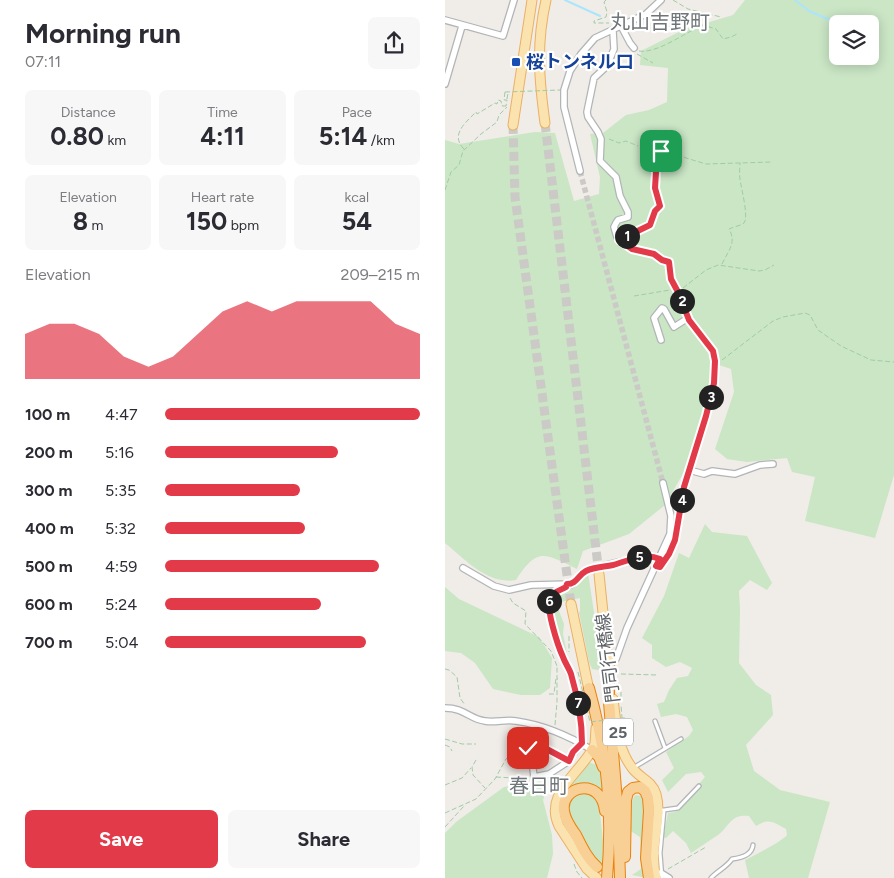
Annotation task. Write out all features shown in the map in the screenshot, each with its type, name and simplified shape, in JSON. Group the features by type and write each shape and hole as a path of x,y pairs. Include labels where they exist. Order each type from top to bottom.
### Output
{"highway":[{"path":"609,666 609,702 618,806 621,878"},
{"path":"589,688 603,745 608,792 609,859 607,878"},
{"path":"592,750 601,761 608,792"},
{"path":"621,878 626,843 626,796 630,790 636,787 645,791 648,798 649,819 646,858 649,878"},
{"path":"597,867 587,856 564,812 567,797 575,790 587,788 601,796 605,814 609,859"}],"main road":[{"path":"513,125 533,0"},
{"path":"545,1 539,39 539,61 545,123"},
{"name":"門司行橋線","path":"599,574 609,666 621,747 632,768 653,786 661,810 653,849 660,876"},
{"name":"門司行橋線","path":"571,604 596,731 595,744 592,750"},
{"name":"25","path":"592,750 558,794 555,801 555,814 559,826 583,864 597,878"}],"street":[{"path":"445,20 503,36 514,0"},
{"path":"533,0 545,1"},
{"path":"580,171 565,117 564,90 570,71 589,42 646,14 661,0"},
{"path":"445,84 448,62 462,26"},
{"path":"617,28 635,48"},
{"path":"617,28 614,48 607,66 593,78 587,112 588,118 601,140 601,161 616,177 620,196 628,212 628,217 618,220 614,227 619,240 632,249 654,254 662,260 669,262 671,279 688,318 713,351 715,361 712,391 684,487 675,540 665,562 660,567 656,566"},
{"path":"661,340 654,318 662,308 674,327 688,318"},
{"path":"689,470 703,474 712,471 735,474 760,465 773,464"},
{"path":"609,666 616,659 627,628 670,534 669,507 663,483"},
{"path":"463,568 494,586 509,590 531,585 567,584 575,582 583,572 592,568 613,565 642,557 654,556 660,559"},
{"path":"533,772 534,777 549,774 569,761 573,752 582,743 581,714 566,658 550,614 549,603 552,593 566,587 567,584"},
{"path":"445,708 455,708 475,719 485,722 516,720 567,735 592,750"},
{"path":"660,876 669,878"}],"lane":[{"path":"655,721 665,748"},
{"path":"632,768 681,739"},
{"path":"661,810 678,808 699,786"},
{"path":"711,878 732,860 743,857 750,852 753,845"}],"path":[{"path":"606,0 604,2 607,12 606,17 594,23 613,24 617,28"},
{"path":"673,0 688,9 721,17"},
{"path":"635,48 644,52 654,50 703,25 716,29 723,39 737,34"},
{"path":"635,48 635,52 638,55 653,63"},
{"path":"464,150 459,142 458,135 461,126 476,112 477,114 495,103 497,104 498,100 501,100 502,106 506,106 507,100 504,100 506,92 560,90"},
{"path":"445,190 451,172 459,164 464,150 477,137 497,122 499,115 508,106"},
{"path":"601,140 611,138 619,142 626,141 638,146"},
{"path":"619,240 650,225 655,211 660,206 655,188 657,156 661,151 671,151 700,163 772,162"},
{"path":"722,265 733,241 733,236 729,229 741,225 745,222 746,217 740,179 740,162"},
{"path":"635,296 669,290 678,292 706,270 722,265 759,271 774,265"},
{"path":"715,361 726,357 773,321 805,313 810,316 817,330 836,344 871,360 894,362"},
{"path":"509,590 513,604 526,611 525,624 551,651 557,666 558,678 554,731"},
{"path":"557,666 566,658 569,634"},
{"path":"445,669 457,677 459,698 469,708"},
{"path":"578,672 590,722 622,718 625,718 629,738 627,738 622,718 621,705"},
{"path":"621,674 658,675"},
{"path":"549,694 554,694 556,678 558,678"},
{"path":"445,739 462,744 476,744"},
{"path":"445,745 452,750"},
{"path":"445,813 476,799 496,777 506,759 525,747 541,746 569,761"},
{"path":"445,786 462,778 477,760"},
{"path":"472,767 473,775 486,788"},
{"path":"496,777 513,778 533,772"},
{"path":"445,827 464,805"},
{"path":"660,876 706,847"},
{"path":"573,861 577,872 583,878"}],"green space":[{"path":"745,0 894,0 894,475 875,538 805,521 815,477 792,472 787,458 747,462 727,459 715,449 734,392 731,369 719,365 716,358 715,390 696,451 665,505 629,534 583,551 577,569 543,556 530,562 516,580 505,581 495,579 477,569 445,543 445,140 459,144 535,132 555,133 574,201 599,194 600,177 590,134 603,133 626,115 649,110 667,102 668,68 640,65 641,51 683,30 733,15"},
{"path":"705,524 712,532 747,536 772,583 767,590 750,580 739,591 739,663 756,685 771,695 773,715 746,745 754,771 780,790 830,802 808,878 749,878 745,860 774,845 787,835 786,829 771,822 764,822 756,826 749,816 738,817 731,821 722,832 691,853 686,843 673,831 666,838 663,837 668,813 675,812 705,777 701,772 686,774 668,792 662,780 674,768 666,752 689,736 693,730 687,717 676,714 661,717 657,704 664,702 677,678 688,676 692,668 680,662 666,667 652,658 652,645 642,638 664,596 679,553 689,558"},
{"path":"588,573 602,665 598,670 592,669 589,662 579,612 580,598 556,603 564,624 563,634 568,658 564,655 553,609 554,596 576,585"},
{"path":"445,587 459,599 539,637 552,658 550,688 540,695 521,695 493,689 475,663 461,653 445,651"},
{"path":"588,762 600,766 603,789 585,784 567,790"},
{"path":"550,780 543,800 552,835 553,854 547,878 445,878 445,833 456,822 504,787"},
{"path":"585,792 593,795 599,804 604,849 603,865 583,840 569,812 569,804 572,797"},
{"path":"635,795 641,796 645,801 645,876 642,877 632,875 641,869 640,837 629,830 630,806"}],"waterway":[{"path":"565,0 600,16"},
{"path":"795,0 809,11 829,20"}],"tunnel":[{"path":"545,123 599,574"},
{"path":"513,125 515,197 571,604"},
{"path":"580,171 663,483"}],"place":[{"name":"桜トンネル口","path":"516,62"}],"district":[{"name":"丸山吉野町","path":"660,22"},
{"name":"春日町","path":"539,786"}],"route":[{"path":"528,748 541,746 569,761 572,758 573,752 582,743 582,722 575,691 550,614 549,598 552,593 566,587 567,584 572,584 583,572 592,568 654,556 660,559 656,566 660,567 665,562 675,540 684,487 714,383 715,361 713,351 689,320 678,292 672,283 669,262 662,260 654,254 632,249 619,240 650,225 655,210 660,206 655,183 657,178 657,156 661,151"}]}
